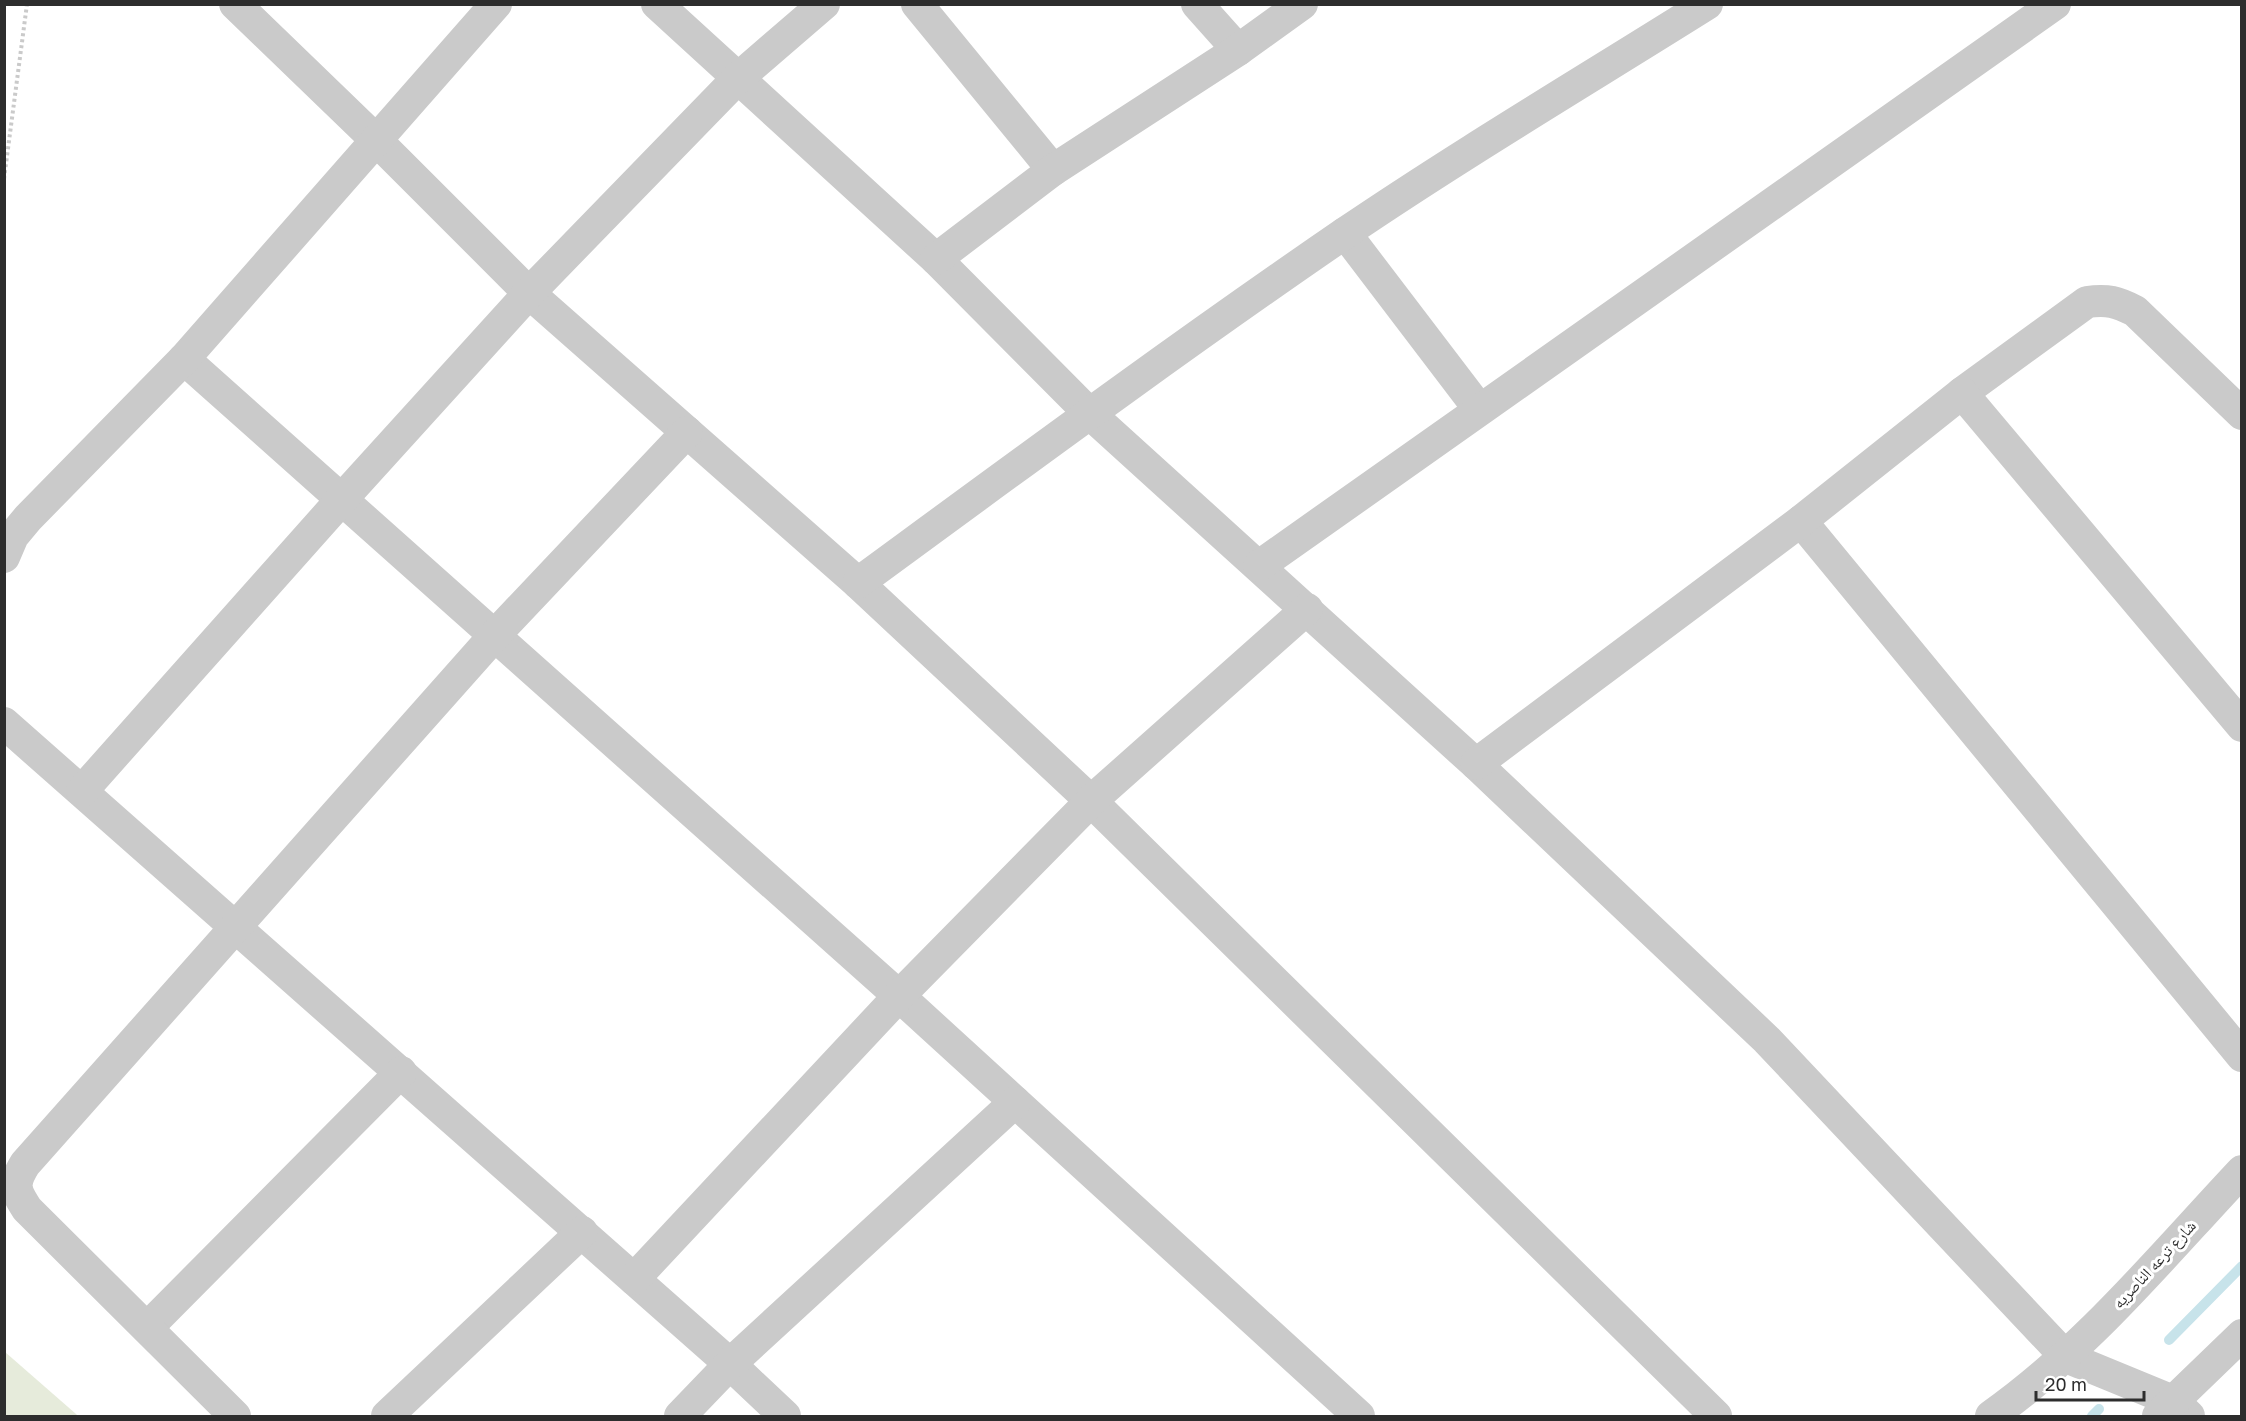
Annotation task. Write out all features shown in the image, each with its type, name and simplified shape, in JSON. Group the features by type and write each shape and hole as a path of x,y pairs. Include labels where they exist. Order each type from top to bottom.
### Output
{"street":[{"path":"235,4 529,293 858,583 1091,801 1716,1416"},
{"path":"4,557 13,536 28,518 184,359 496,4"},
{"path":"657,4 736,79 936,259 1089,413 1476,764 1767,1040 2066,1357 2174,1411 2241,1335"},
{"path":"82,791 529,293 736,79 824,4"},
{"path":"917,4 1053,170"},
{"path":"1197,4 1239,50"},
{"path":"936,259 1053,170 1239,50 1302,4"},
{"path":"858,583 1089,413 1345,233 1449,164 1707,4"},
{"path":"1259,566 2055,4"},
{"path":"1345,233 1479,410"},
{"path":"1476,764 1801,521 1962,393 2087,302 2099,300 2117,302 2135,311 2241,414"},
{"path":"184,359 899,996 1359,1416"},
{"path":"1962,393 2241,726"},
{"path":"235,1416 27,1209 17,1193 16,1179 25,1164 495,635 687,432"},
{"path":"1801,521 2241,1056"},
{"path":"634,1279 899,996 1091,801 1307,609"},
{"path":"4,723 582,1232 785,1416"},
{"path":"147,1328 401,1072"},
{"path":"680,1416 730,1364 1015,1102"},
{"name":"شارع ترعه الناصريه","path":"1992,1416 2024,1393 2066,1357 2241,1172"},
{"path":"387,1416 582,1232"}],"path":[{"path":"4,179 27,4"}],"green space":[{"path":"5,1352 76,1414 78,1416 5,1416"}],"waterway":[{"path":"2169,1340 2242,1266"},
{"path":"2092,1416 2099,1409"}]}
